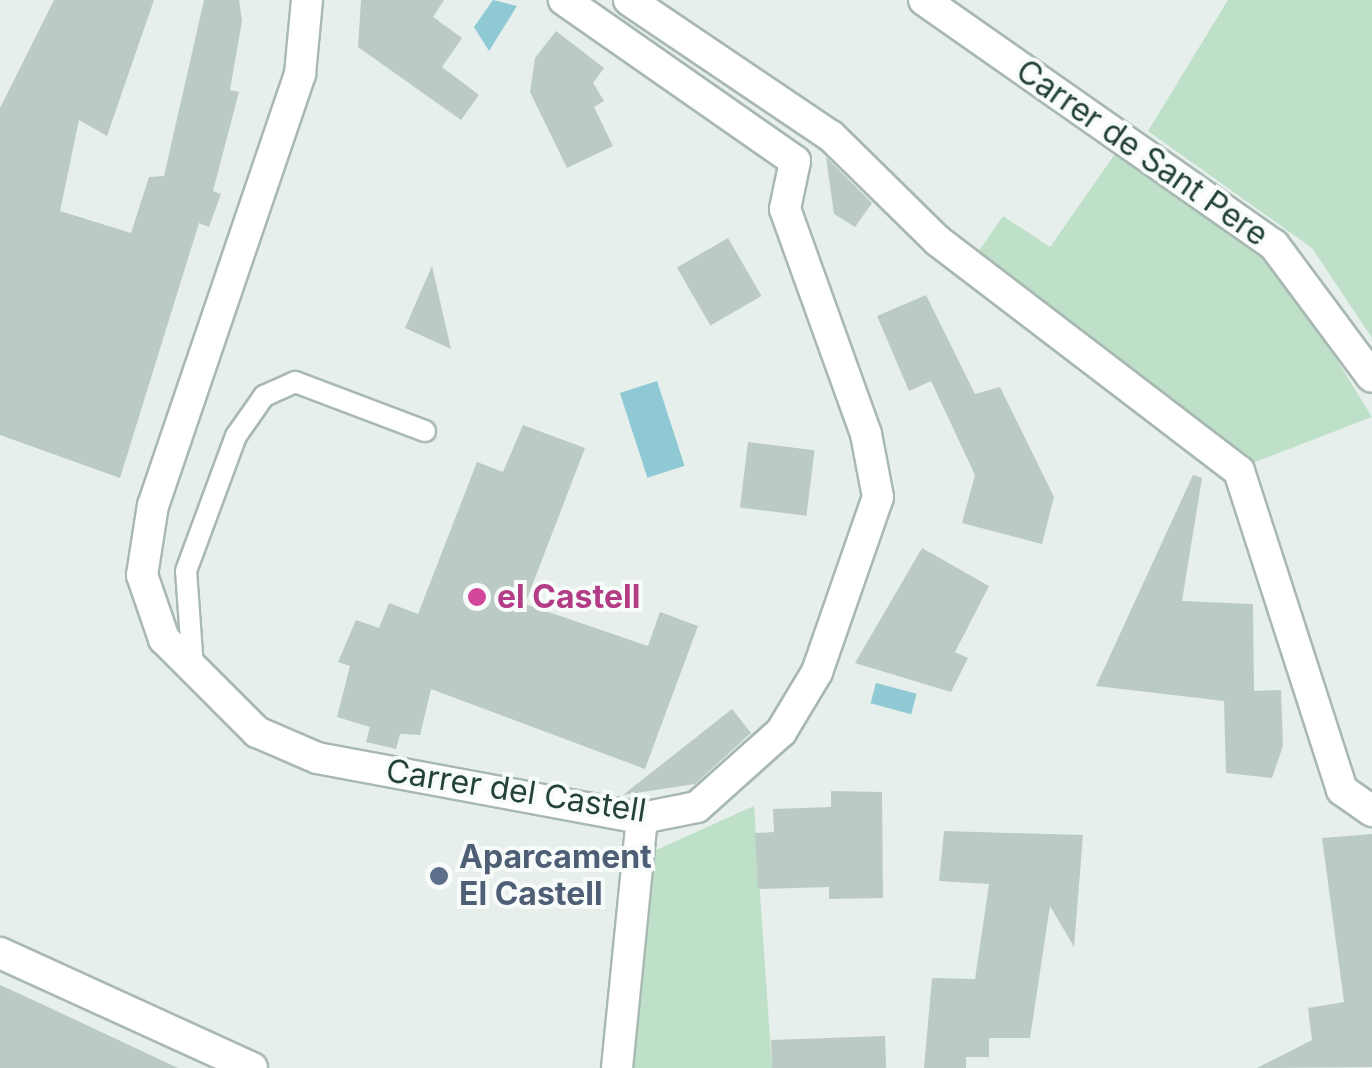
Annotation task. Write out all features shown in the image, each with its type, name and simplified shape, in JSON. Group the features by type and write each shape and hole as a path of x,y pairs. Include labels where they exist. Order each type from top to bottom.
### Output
{"street":[{"name":"Carrer del Castell","path":"307,0 309,82 153,505 142,575 164,639 257,732 317,758 642,818 697,807 781,732 816,672 878,496 866,434 784,209 796,161 564,0"},
{"path":"629,0 831,136 938,241 1239,472 1336,774 1372,810"},
{"name":"Carrer de Sant Pere","path":"924,0 1274,245 1372,377"},
{"path":"617,1068 642,818"},
{"path":"0,952 252,1068"}],"lane":[{"path":"193,670 186,571 236,436 264,396 295,382 425,431"}],"green space":[{"path":"1228,0 1372,0 1372,338 1312,248 1148,131"},
{"path":"1115,154 1281,269 1372,417 1247,465 976,255 1003,216 1050,247"},
{"path":"754,806 772,1068 634,1068 656,850"}],"water":[{"path":"493,0 517,6 489,51 474,27"},
{"path":"657,381 685,466 647,478 620,393"},
{"path":"876,683 917,694 911,714 871,703"}],"building":[{"path":"54,0 154,0 107,136 79,120 60,211 131,233 149,177 164,176 204,0 239,0 242,21 230,90 239,92 213,191 221,194 209,227 199,223 120,478 0,435 0,108"},
{"path":"361,0 444,0 433,17 462,38 442,67 479,95 461,120 358,47"},
{"path":"556,31 604,68 593,83 604,101 594,107 613,146 567,168 530,92 535,58"},
{"path":"826,157 872,203 855,227 834,214"},
{"path":"728,238 762,296 710,326 677,268"},
{"path":"432,266 451,349 405,328"},
{"path":"926,295 975,394 1000,387 1054,497 1042,544 962,523 975,475 931,381 909,391 877,316"},
{"name":"el Castell","path":"523,425 585,448 525,604 648,646 660,612 698,626 645,769 431,689 420,735 400,734 396,749 366,742 370,727 337,717 350,666 338,662 356,620 379,628 389,603 418,614 477,462 503,472"},
{"path":"748,442 815,450 806,516 740,508"},
{"path":"1193,475 1202,478 1182,601 1253,604 1254,691 1281,690 1283,746 1272,778 1226,773 1224,701 1096,686"},
{"path":"922,548 989,586 955,652 968,658 951,692 855,663"},
{"path":"732,709 751,733 695,784 623,795"},
{"path":"831,791 882,792 883,898 829,899 829,887 758,889 755,833 774,832 773,809 831,807"},
{"path":"944,831 1083,835 1074,947 1050,906 1030,1038 989,1038 989,1057 966,1057 966,1068 924,1068 932,978 975,979 989,884 939,881"},
{"path":"1372,834 1372,1067 1257,1068 1312,1040 1308,1008 1344,1002 1322,838"},
{"path":"0,985 33,1000 178,1068 0,1068"},
{"path":"885,1036 886,1068 772,1068 771,1040"}],"place":[{"name":"el Castell","path":"477,597"},
{"name":"Aparcament El Castell","path":"439,876"}]}
